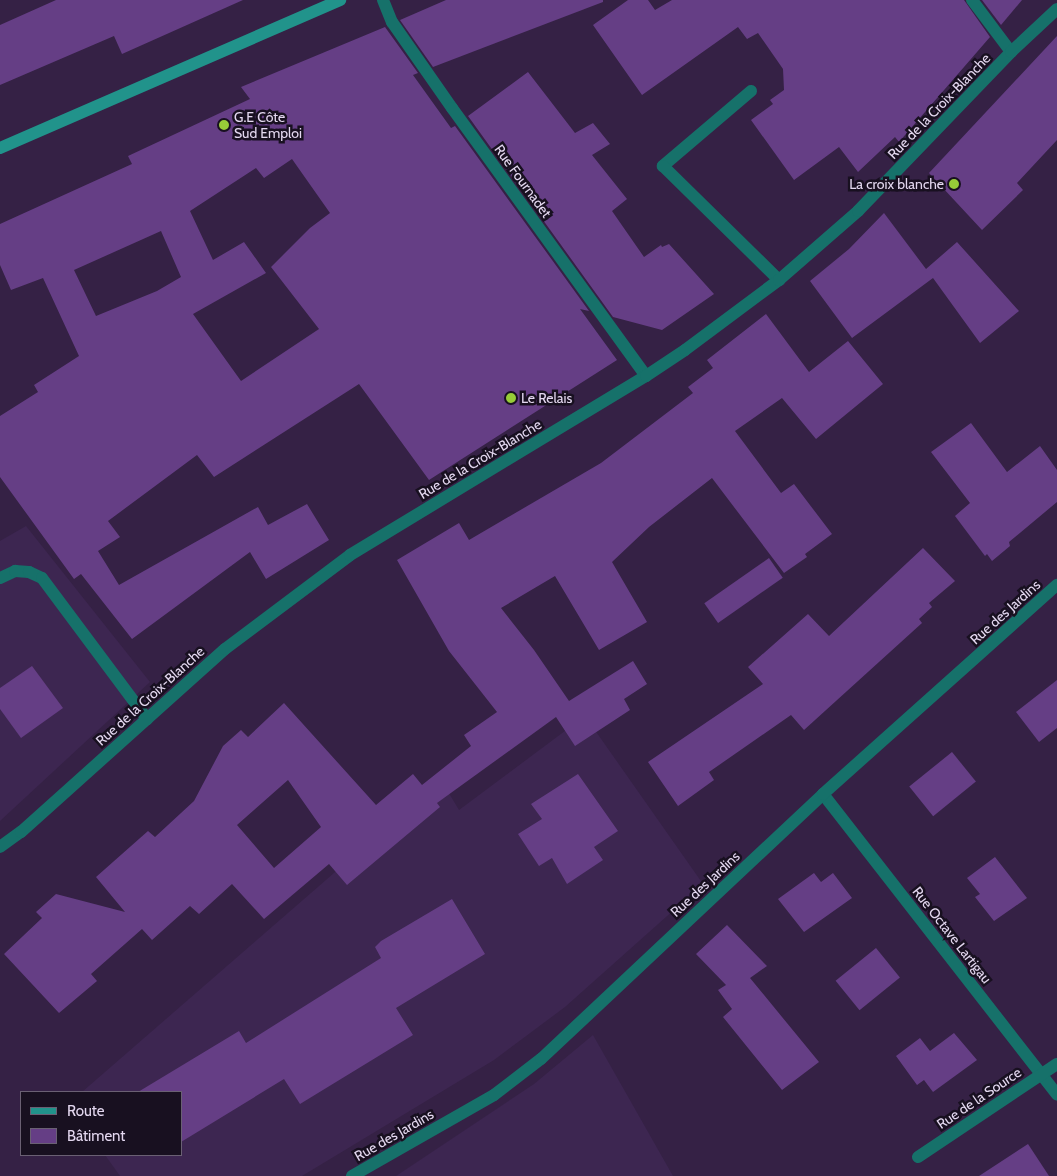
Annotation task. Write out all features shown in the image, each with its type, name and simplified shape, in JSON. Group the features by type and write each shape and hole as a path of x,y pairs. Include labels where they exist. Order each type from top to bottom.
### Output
{"main road":[{"path":"0,148 340,0"}],"street":[{"name":"Rue Fournadet","path":"383,0 392,22 452,108 646,376"},
{"path":"972,0 1011,52"},
{"name":"Rue de la Croix-Blanche","path":"0,846 21,832 225,649 350,555 646,376 685,350 780,280 858,212 1011,52 1057,8"},
{"path":"750,91 662,166 780,280"},
{"path":"0,578 15,571 29,572 42,578 147,719"},
{"name":"Rue des Jardins","path":"352,1176 494,1096 541,1059 823,794 1055,592"},
{"name":"Rue Octave Lartigau","path":"823,794 1057,1095"},
{"name":"Rue de la Source","path":"918,1157 1057,1064"}],"shaded area":[{"path":"26,526 150,682 0,821 0,541"},
{"path":"585,716 703,884 565,1007 494,1060 302,1176 120,1176 106,1156 182,1156 182,1091 83,1091 441,780 459,810"},
{"path":"593,1035 673,1176 396,1176 534,1084"}],"building":[{"path":"56,0 243,0 122,54 114,36 0,85 0,25"},
{"path":"446,0 603,0 603,2 433,67 400,20"},
{"path":"628,0 648,0 655,10 672,0 964,0 990,37 899,142 895,137 858,172 839,147 794,180 751,120 773,104 770,100 784,90 783,69 758,33 747,39 738,27 642,95 593,25"},
{"path":"982,0 1022,0 1001,25"},
{"path":"385,27 418,73 413,75 451,128 455,126 589,311 580,309 617,360 429,480 359,384 214,477 197,455 108,521 120,537 98,551 119,585 258,507 268,525 307,504 329,540 266,579 250,552 132,639 81,574 74,579 0,477 0,416 38,392 34,385 79,356 43,278 11,290 0,265 0,224 132,164 128,156 250,99 241,87","holes":["292,159 330,213 310,228 271,267 319,329 241,381 193,314 266,273 244,242 213,260 190,211 256,168 264,178","161,231 181,277 157,291 96,316 74,270"]},
{"path":"1057,36 1057,140 1017,183 1023,190 982,230 929,173"},
{"path":"528,72 575,133 593,123 610,144 592,155 627,199 612,211 644,257 661,245 662,247 669,244 714,294 662,330 613,317 468,116"},
{"path":"884,213 926,269 957,242 1019,311 980,343 933,278 852,338 810,281 849,249"},
{"path":"766,314 809,372 848,341 883,384 816,439 782,398 735,431 781,493 794,484 832,534 805,554 807,557 784,573 712,478 649,527 612,562 647,622 599,650 555,576 501,608 534,650 569,701 633,661 647,684 624,699 630,710 575,746 556,717 437,803 440,807 347,885 329,864 264,919 232,884 199,914 190,906 152,940 142,929 91,974 97,981 59,1013 4,954 42,918 36,912 56,894 125,912 96,877 148,831 155,837 194,801 223,746 241,730 248,737 284,703 376,805 413,774 422,785 471,746 464,735 497,712 449,651 397,560 459,523 469,540 601,463 693,393 688,387 713,368 707,360","holes":["288,780 321,827 274,868 237,825"]},
{"path":"971,423 1007,472 1040,446 1057,470 1057,502 1009,542 1010,546 992,561 987,554 985,556 955,516 970,503 931,452"},
{"path":"923,548 955,581 929,603 932,607 919,619 922,623 804,730 791,715 709,772 714,780 678,806 648,762 763,684 748,667 808,614 829,636"},
{"path":"769,558 783,578 718,623 704,603"},
{"path":"32,666 63,708 21,738 0,709 0,688"},
{"path":"1057,680 1057,728 1039,742 1016,712"},
{"path":"952,752 976,782 933,816 909,787"},
{"path":"578,774 618,831 594,847 603,860 567,884 552,858 539,866 518,834 542,819 531,804"},
{"path":"995,857 1027,898 994,921 975,897 980,894 967,878"},
{"path":"814,873 821,882 833,873 852,898 804,932 778,899"},
{"path":"452,899 485,954 396,1008 413,1035 300,1104 284,1079 182,1141 182,1091 140,1091 239,1031 246,1043 381,958 375,947 381,941"},
{"path":"727,925 767,966 750,978 819,1062 782,1090 723,1017 732,1009 718,990 726,985 696,954"},
{"path":"876,948 900,978 860,1010 836,981"},
{"path":"954,1033 977,1060 933,1092 924,1080 917,1085 896,1056 920,1038 930,1051"},
{"path":"1028,1144 1049,1176 979,1176"}],"place":[{"name":"G.E Côte Sud Emploi","path":"224,125"},
{"name":"La croix blanche","path":"954,184"},
{"name":"Le Relais","path":"511,398"}]}
